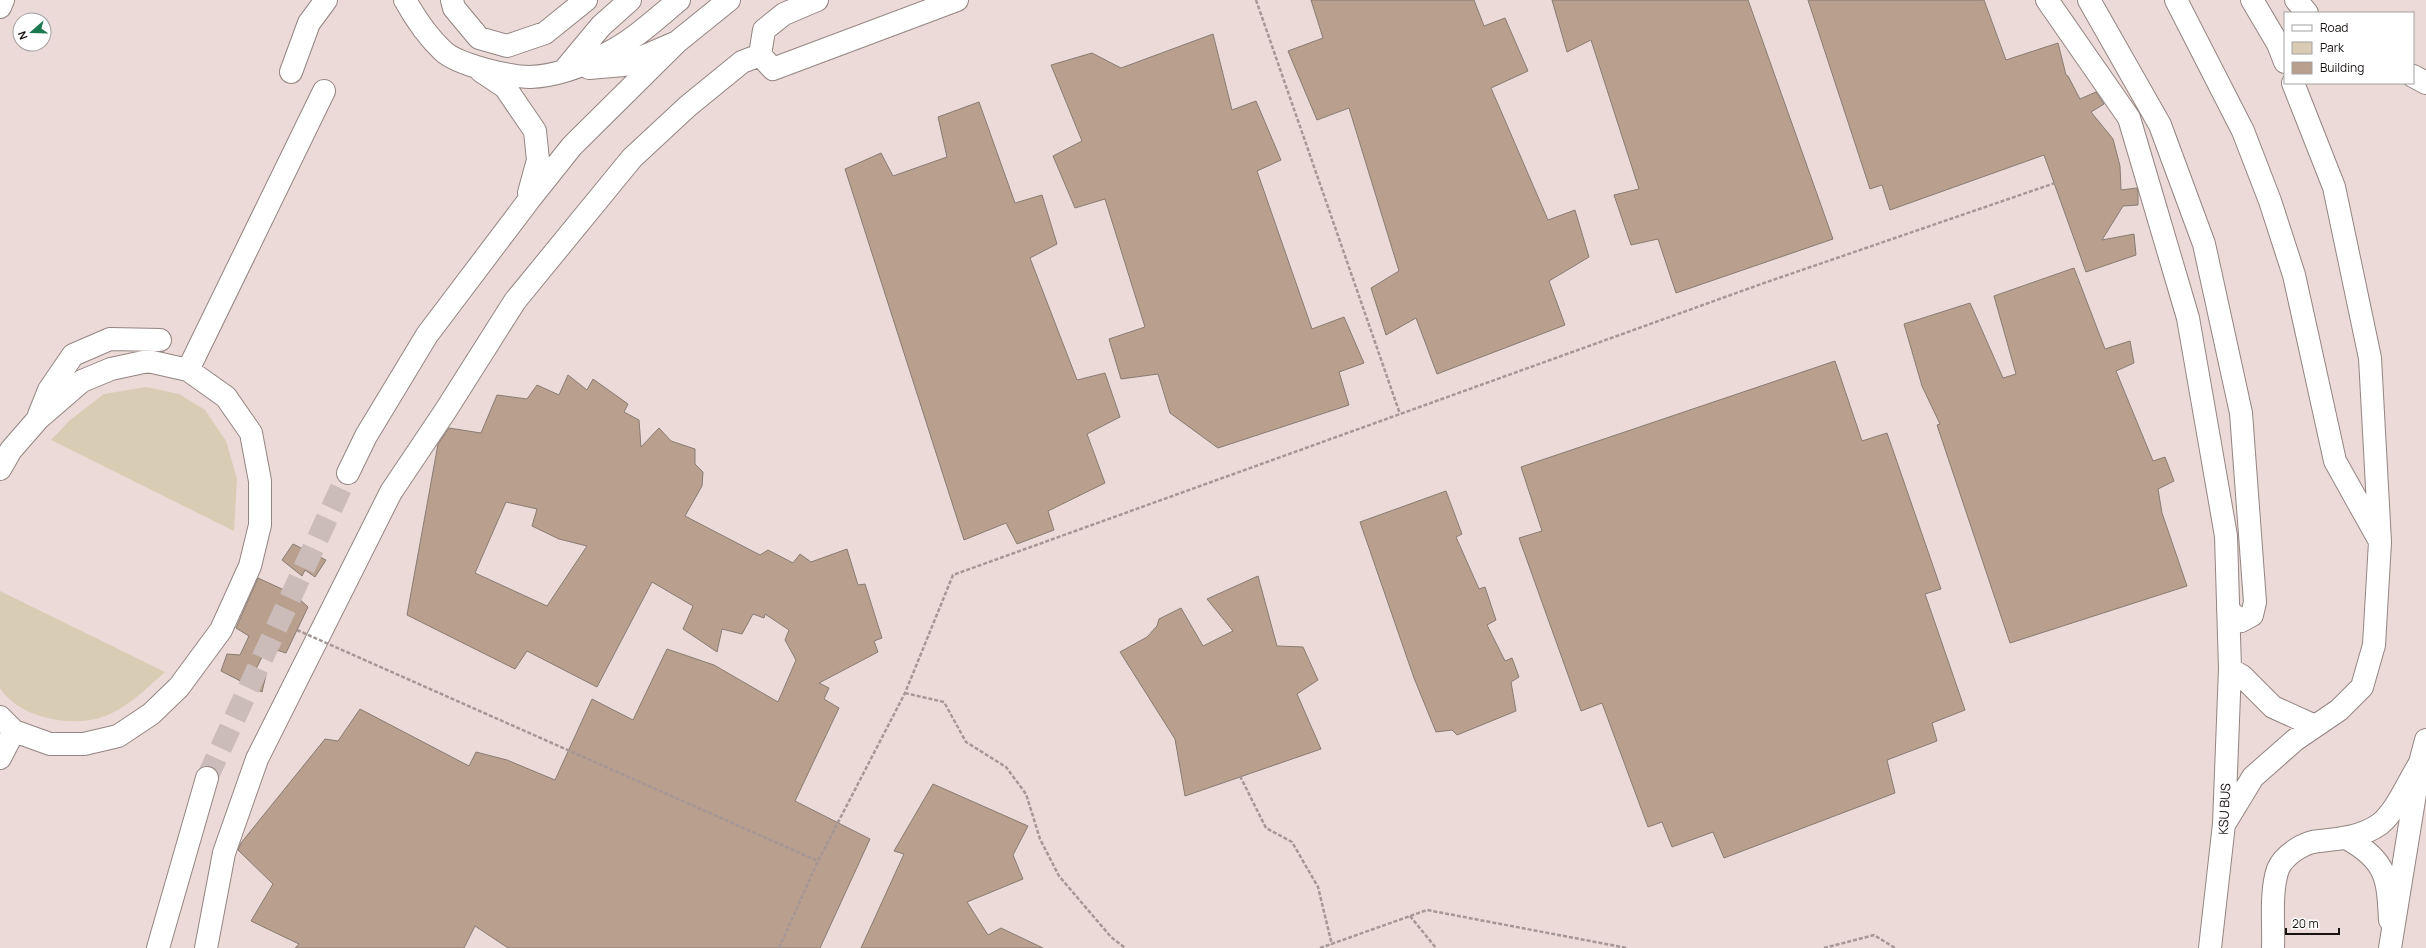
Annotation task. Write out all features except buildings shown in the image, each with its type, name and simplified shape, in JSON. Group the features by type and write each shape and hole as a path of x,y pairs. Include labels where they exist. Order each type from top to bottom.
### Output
{"main road":[{"path":"0,7 3,0"},
{"path":"291,72 309,23 326,0"},
{"path":"405,0 417,21 444,52 475,67 505,87 535,131 538,160 526,204"},
{"path":"452,0 454,8 479,38 507,46 545,33 586,0"},
{"path":"564,71 601,26 630,0"},
{"path":"564,71 609,53 635,36 679,0"},
{"path":"348,473 366,436 427,335 572,146 677,42 729,0"},
{"path":"760,55 764,30 784,14 816,0"},
{"path":"760,55 773,69 957,0"},
{"name":"KSU BUS","path":"2047,0 2129,118 2188,318 2226,536 2230,669 2224,824 2210,948"},
{"path":"2089,0 2160,125 2204,244 2241,412 2255,602 2252,615 2241,621 2228,610"},
{"path":"2176,0 2243,131 2270,200 2294,275 2335,461 2380,542"},
{"path":"2252,0 2278,44 2284,59"},
{"path":"2296,0 2306,12"},
{"path":"475,67 530,77 564,71 624,65 677,42"},
{"path":"206,948 224,853 257,759 391,492 446,410 515,301 632,158 688,106 742,62 760,55"},
{"path":"2103,81 2126,66"},
{"path":"2414,77 2426,83"},
{"path":"2224,824 2253,777 2315,726 2339,710 2362,687 2374,645 2380,542 2370,358 2334,187 2293,84"},
{"path":"188,370 324,91"},
{"path":"38,419 49,390 73,354 110,340 160,340"},
{"path":"0,758 7,724 50,744 84,744 118,736 151,714 179,687 221,630 250,566 260,525 260,481 251,433 226,397 188,370 148,361 111,369 82,381 38,419 4,457"},
{"path":"2230,669 2242,676 2273,707 2315,726"},
{"path":"2391,944 2420,763 2426,740"},
{"path":"2273,948 2274,896 2279,868 2295,850 2311,841 2348,839 2379,824 2389,814 2420,763"},
{"path":"158,948 207,778"},
{"path":"2348,839 2364,848 2378,862 2388,884 2391,944"}],"path":[{"path":"1256,0 1400,414"},
{"path":"779,948 818,861 905,693 954,575 1764,283 2055,183"},
{"path":"297,630 818,861"},
{"path":"905,693 944,702 966,742 1006,768 1026,794 1040,839 1059,876 1111,937 1125,948"},
{"path":"1240,776 1266,828 1292,842 1318,887 1332,944"},
{"path":"1320,948 1427,910 1627,948"},
{"path":"1410,916 1436,948"},
{"path":"1824,948 1874,935 1895,948"}],"green space":[{"path":"146,387 179,394 205,410 226,441 237,479 234,531 51,440 70,420 104,394"},
{"path":"0,591 165,672 126,705 99,718 84,721 52,719 21,708 9,699 0,688"}],"tunnel":[{"path":"207,778 348,473"}]}
